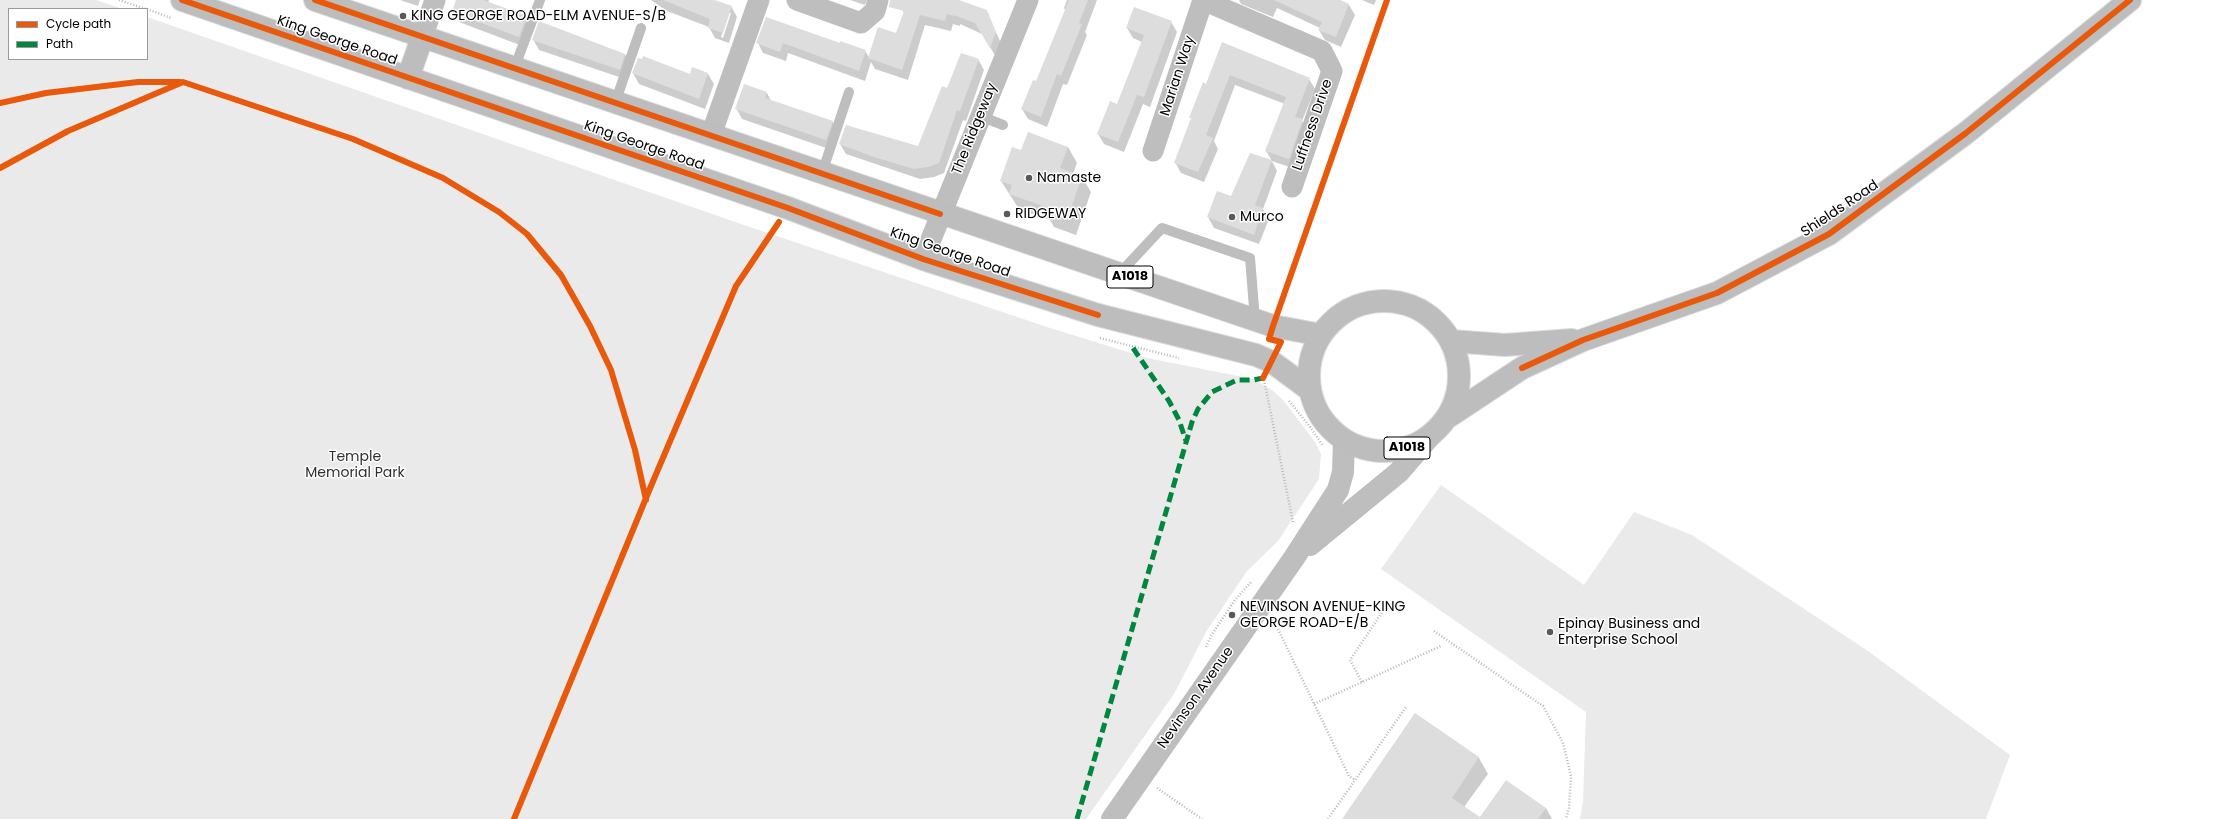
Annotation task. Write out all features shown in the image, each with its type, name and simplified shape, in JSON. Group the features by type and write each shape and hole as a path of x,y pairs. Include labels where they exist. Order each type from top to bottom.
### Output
{"highway":[{"name":"King George Road","path":"182,0 788,208 923,259 1098,315 1256,355 1267,370 1310,390"},
{"name":"A1018","path":"315,0 422,38 1273,326 1321,335"},
{"name":"Shields Road","path":"1448,418 1522,368 1583,340 1717,293 1829,234 1966,133 2130,0"},
{"path":"408,78 422,38"},
{"name":"A1018","path":"1388,300 1413,306 1435,320 1451,341 1458,360 1460,380 1456,399 1448,418 1430,436 1410,447 1388,452 1365,450 1344,440 1328,427 1316,410 1310,390 1310,364 1312,352 1321,335 1339,316 1362,304 1388,300"},
{"name":"Shields Road","path":"1451,341 1504,345 1583,340"}],"street":[{"path":"422,38 435,0"},
{"path":"711,135 759,0"},
{"path":"797,0 861,23 875,11 878,0"},
{"name":"The Ridgeway","path":"923,259 1028,0"},
{"name":"Marian Way","path":"1153,151 1203,0"},
{"name":"Luffness Drive","path":"1203,0 1322,51 1332,71 1292,187"},
{"name":"Nevinson Avenue","path":"1294,558 1399,472 1430,436"},
{"name":"Nevinson Avenue","path":"1112,819 1294,558 1338,490 1343,472 1344,440"}],"lane":[{"path":"514,69 540,0"},
{"path":"615,103 641,28"},
{"path":"822,173 849,92"},
{"path":"980,116 1003,125"},
{"path":"1119,274 1162,228 1242,255 1250,258 1255,320"}],"path":[{"path":"119,0 143,8"},
{"path":"1267,370 1271,385"},
{"path":"1267,370 1293,526 1298,520"},
{"path":"1287,399 1311,428 1325,452"},
{"path":"1362,682 1350,660 1389,602"},
{"path":"1260,607 1271,616 1349,776 1355,780"},
{"path":"1434,631 1543,706 1563,743 1571,776 1569,808 1566,819"},
{"path":"1314,704 1441,646"},
{"path":"1328,819 1406,707"},
{"path":"1140,777 1202,819"}],"green space":[{"name":"Temple Memorial Park","path":"0,0 96,0 120,8 8,8 8,60 148,60 148,17 741,224 1047,327 1147,358 1253,379 1272,390 1283,400 1315,442 1321,454 1319,479 1278,541 1247,571 1206,632 1174,694 1086,819 0,819"},
{"path":"1441,485 1584,585 1634,512 1692,535 1865,649 2010,755 1986,819 1580,819 1583,802 1586,712 1381,569"}],"building":[{"path":"456,0 483,0 527,16 519,37 452,12"},
{"path":"663,0 714,0 732,6 723,33 708,28 710,19"},
{"path":"890,0 959,0 987,10 996,32 990,48 975,23 954,15 947,14 945,21 920,15 902,70 868,58 878,27 896,33 904,11 889,7"},
{"path":"1069,0 1088,0 1079,23 1082,24 1061,76 1057,74 1041,117 1021,109 1033,80 1036,81"},
{"path":"1274,0 1340,0 1349,4 1336,37 1318,30 1322,22"},
{"path":"1134,7 1172,21 1144,97 1137,95 1118,142 1097,134 1110,101 1117,104 1144,35 1126,28"},
{"path":"766,17 840,43 840,41 866,50 859,71 783,43 780,52 756,43"},
{"path":"539,21 625,54 620,70 532,40"},
{"path":"1222,42 1310,78 1295,117 1303,119 1289,159 1265,151 1286,97 1230,75 1206,135 1213,138 1198,172 1174,163 1203,82 1206,84"},
{"path":"961,53 979,59 960,111 957,110 939,163 928,167 914,169 874,157 839,144 846,125 918,146 942,86 947,88"},
{"path":"643,56 690,74 692,67 708,73 699,99 632,73 638,58 642,59"},
{"path":"744,84 767,92 765,98 833,121 826,140 735,109"},
{"path":"1028,132 1068,147 1060,168 1082,176 1067,220 1044,212 1046,207 1009,194 1012,185 1000,181 1012,147 1021,150"},
{"path":"1250,153 1272,160 1255,205 1263,208 1254,235 1207,217 1217,191 1231,196"},
{"path":"1415,713 1479,757 1452,798 1480,817 1506,780 1546,808 1538,819 1342,819"}],"marked path":[{"path":"1133,348 1169,401 1179,420 1186,441"},
{"path":"1077,819 1192,422 1198,409 1212,392 1237,380 1253,380 1263,378"}],"cycle path":[{"path":"182,0 788,208 923,259 1098,315"},
{"path":"315,0 940,214"},
{"path":"1263,378 1281,342 1269,339 1273,326 1387,0"},
{"path":"1522,368 1583,340 1717,293 1829,234 1966,133 2130,0"},
{"path":"0,103 46,93 138,82 180,82"},
{"path":"0,168 68,131 183,82 353,139 443,178 499,212 527,234 561,275 590,326 611,370 635,450 646,500"},
{"path":"514,819 651,486 736,286 779,222"}],"place":[{"name":"KING GEORGE ROAD-ELM AVENUE-S/B","path":"403,16"},
{"name":"Namaste","path":"1029,178"},
{"name":"RIDGEWAY","path":"1007,214"},
{"name":"Murco","path":"1232,217"},
{"name":"NEVINSON AVENUE-KING GEORGE ROAD-E/B","path":"1232,615"},
{"name":"Epinay Business and Enterprise School","path":"1550,632"}]}
